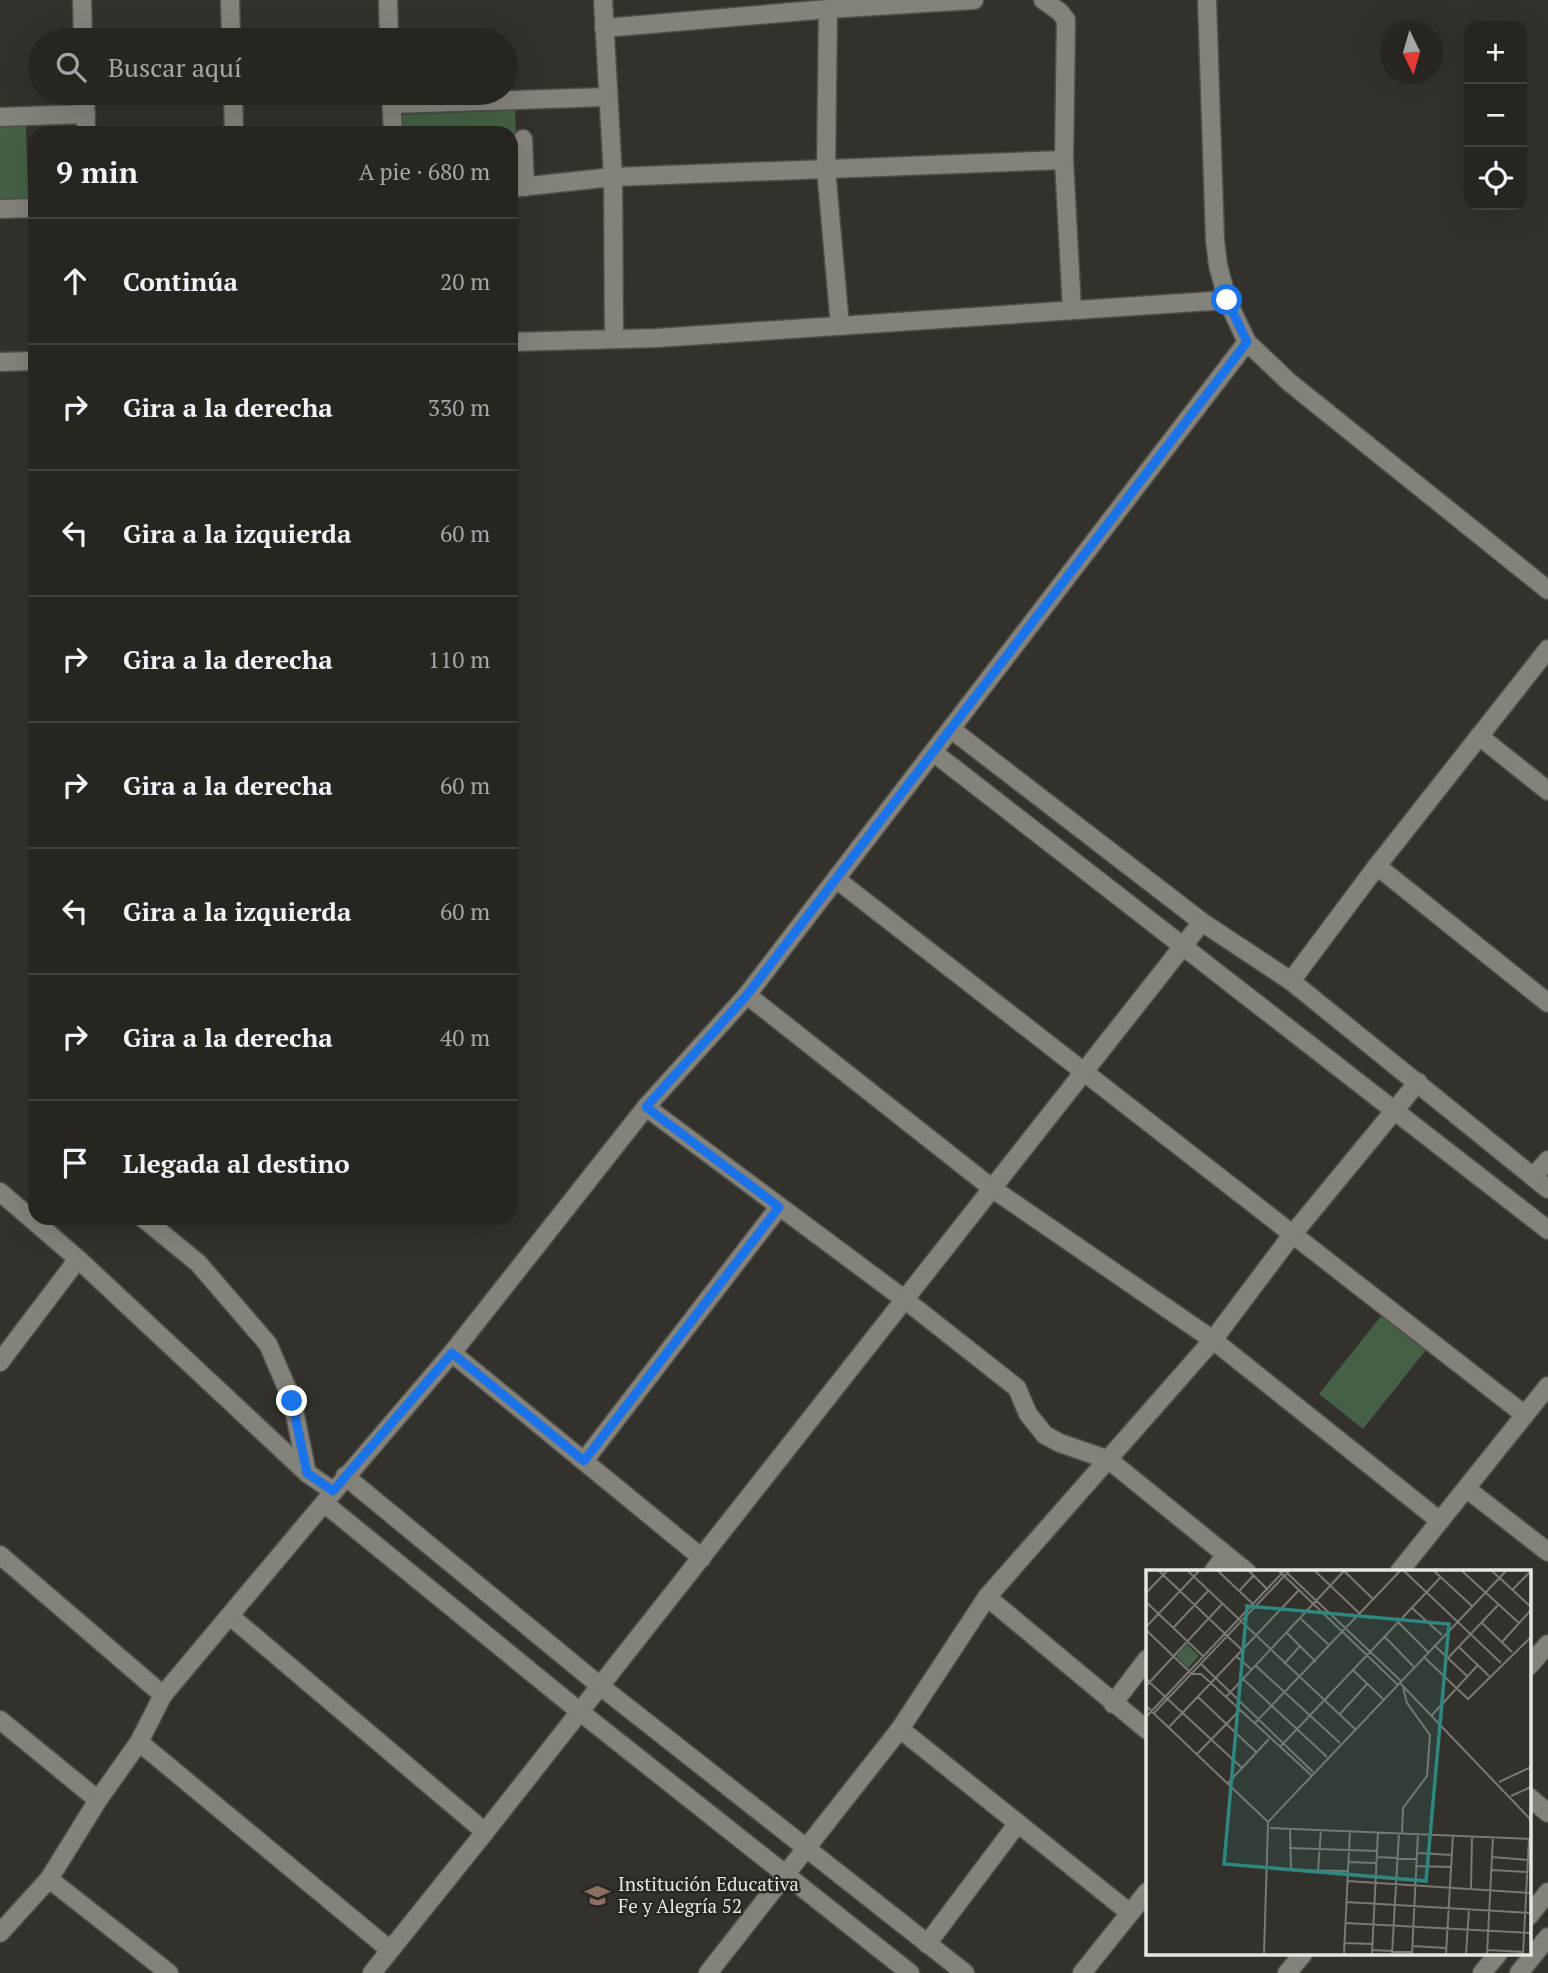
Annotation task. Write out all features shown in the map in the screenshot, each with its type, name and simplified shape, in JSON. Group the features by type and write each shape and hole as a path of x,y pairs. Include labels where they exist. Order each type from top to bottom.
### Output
{"street":[{"path":"82,0 83,28"},
{"path":"230,0 231,28"},
{"path":"388,0 389,28"},
{"path":"603,0 612,177 614,338"},
{"path":"604,28 974,0"},
{"path":"1043,0 1066,20 1064,160 1072,310"},
{"path":"1207,0 1215,240 1227,300 1247,342 1289,382 1548,590"},
{"path":"828,9 827,169 839,326"},
{"path":"518,97 607,97"},
{"path":"86,105 86,126"},
{"path":"233,105 234,126"},
{"path":"392,105 393,126"},
{"path":"0,117 86,114"},
{"path":"523,139 518,188 612,177 1064,160"},
{"path":"0,209 28,208"},
{"path":"518,342 657,338 1227,300"},
{"path":"0,1933 49,1879 98,1800 139,1742 163,1695 345,1476 452,1353 646,1107 747,995 1247,342"},
{"path":"0,362 28,361"},
{"path":"1291,981 1377,866 1548,649"},
{"path":"951,729 1202,922 1291,981 1548,1189"},
{"path":"1479,736 1548,791"},
{"path":"933,752 1548,1230"},
{"path":"1377,866 1548,1003"},
{"path":"836,879 1525,1415"},
{"path":"372,1973 1202,922"},
{"path":"747,995 993,1189 1213,1340 1440,1521"},
{"path":"709,1973 900,1729 987,1597 1213,1340 1292,1235 1418,1082"},
{"path":"646,1107 904,1299 1017,1388 1028,1414 1045,1435 1109,1460 1244,1570"},
{"path":"1534,1177 1548,1160"},
{"path":"0,1192 28,1216"},
{"path":"584,1461 779,1207"},
{"path":"38,1225 307,1473 329,1497 579,1711 910,1973"},
{"path":"152,1225 198,1263 268,1344 292,1401 307,1473"},
{"path":"0,1362 78,1259"},
{"path":"452,1353 702,1558"},
{"path":"1401,1570 1548,1386"},
{"path":"345,1476 599,1685 965,1973"},
{"path":"1467,1489 1548,1552"},
{"path":"0,1555 163,1695"},
{"path":"1214,1570 1225,1556"},
{"path":"987,1597 1146,1729"},
{"path":"230,1616 485,1832"},
{"path":"1530,1665 1548,1644"},
{"path":"1113,1704 1146,1660"},
{"path":"0,1720 98,1800"},
{"path":"900,1729 1130,1913"},
{"path":"139,1742 390,1950"},
{"path":"1530,1798 1548,1814"},
{"path":"927,1944 1018,1824"},
{"path":"49,1879 169,1973"},
{"path":"1530,1915 1548,1892"},
{"path":"1082,1973 1146,1893"},
{"path":"1519,1973 1548,1937"},
{"path":"1287,1973 1302,1955"},
{"path":"1483,1973 1497,1955"}],"green space":[{"path":"515,110 516,126 399,126 398,115"},
{"path":"0,126 26,126 28,198 0,199"},
{"path":"1382,1315 1426,1350 1363,1429 1319,1394"}],"place":[{"name":"Institución Educativa Fe y Alegría 52","path":"598,1895"}],"route":[{"path":"292,1401 307,1473 333,1491 452,1353 584,1461 779,1207 646,1107 747,995 1247,342 1227,300"}]}
